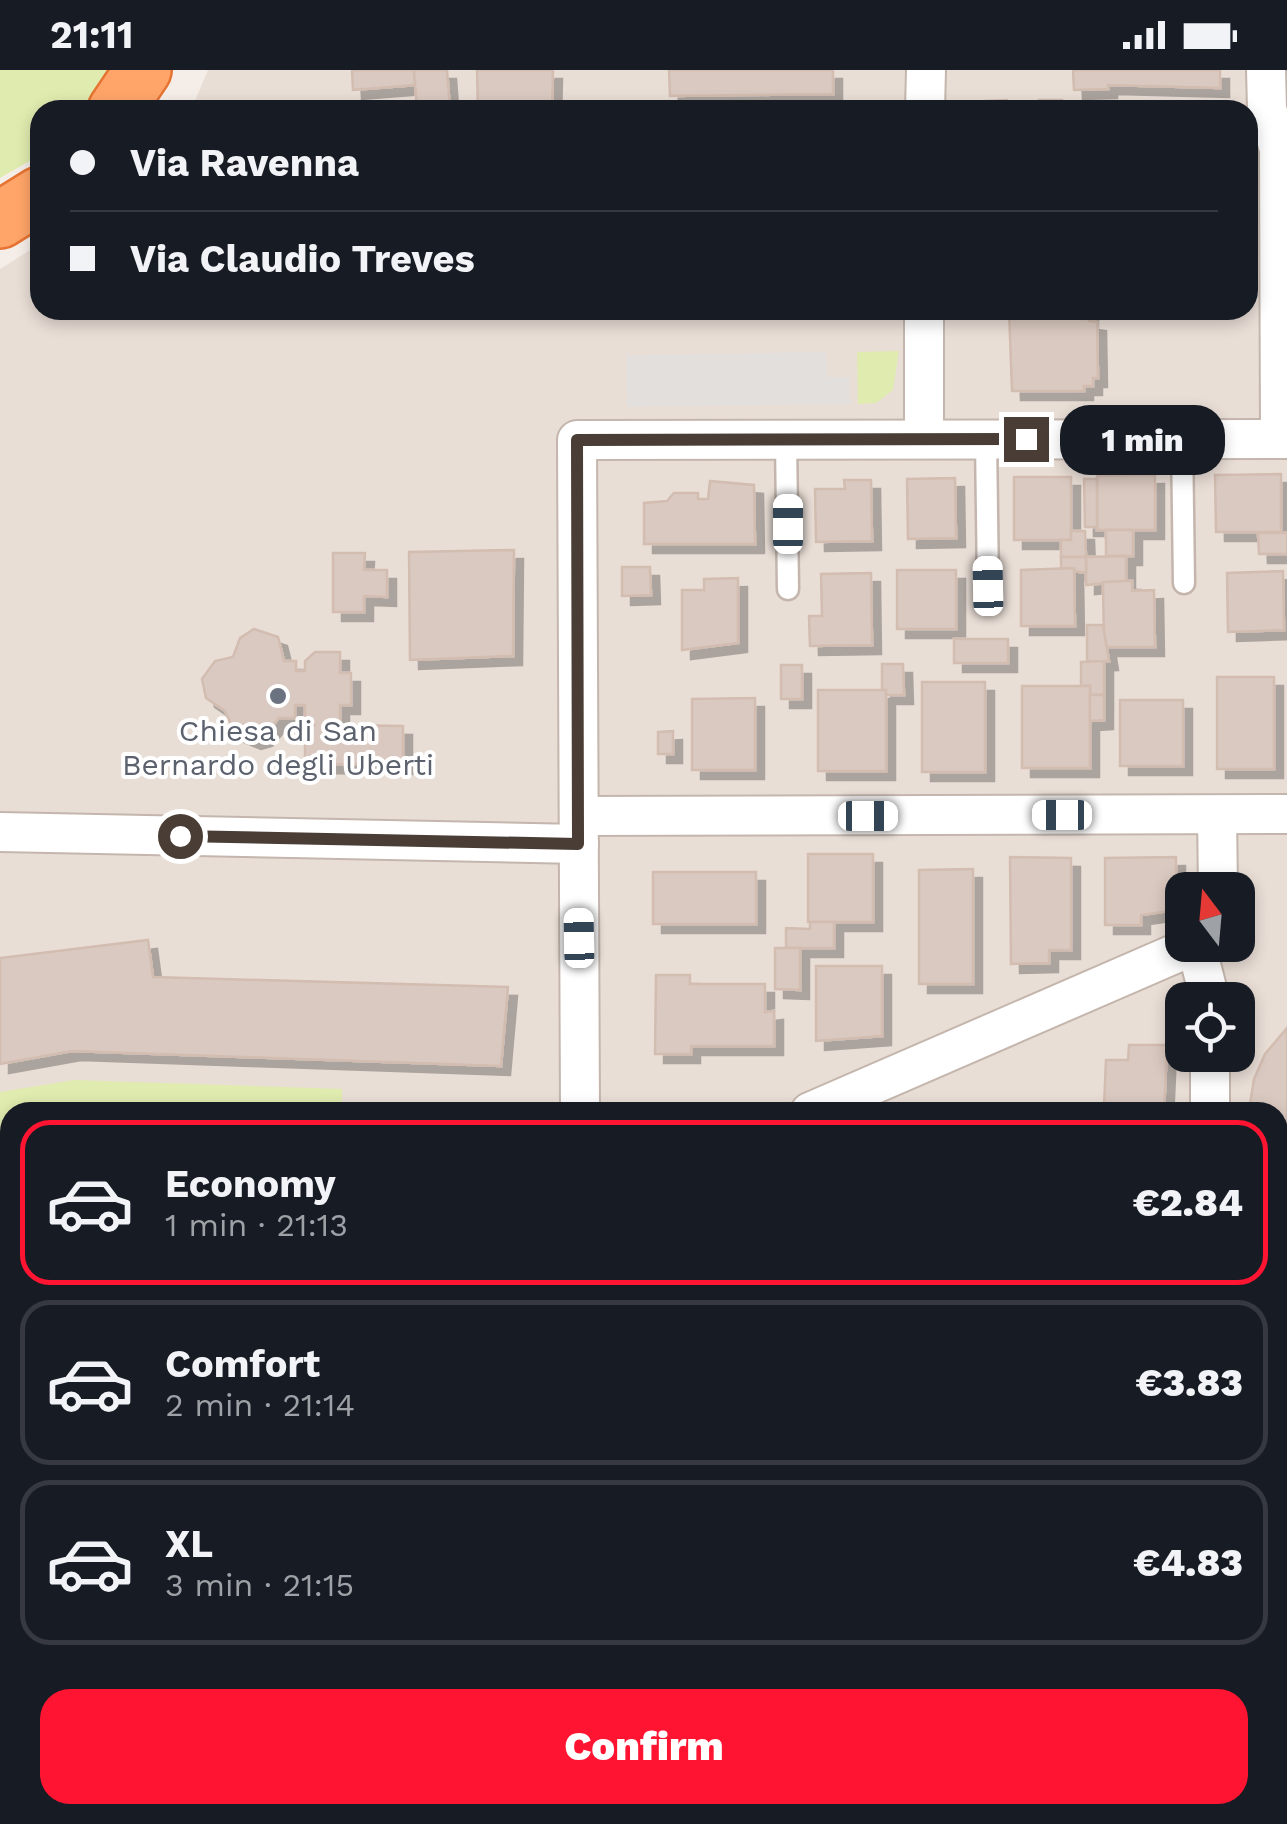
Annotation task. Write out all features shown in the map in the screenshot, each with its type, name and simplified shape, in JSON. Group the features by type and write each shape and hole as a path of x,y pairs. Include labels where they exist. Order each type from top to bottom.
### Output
{"highway":[{"path":"123,100 143,70"},
{"path":"146,100 164,70"},
{"path":"0,197 30,179"},
{"path":"0,220 30,201"}],"street":[{"path":"925,100 926,70"},
{"path":"580,1102 577,440 1284,438 1279,149 1273,92"},
{"path":"924,320 924,439"},
{"path":"1218,814 1218,872"},
{"path":"0,832 579,830 1287,814"},
{"path":"833,1102 1165,958"},
{"path":"1210,1072 1210,1102"}],"lane":[{"path":"1182,438 1184,583"},
{"path":"786,439 788,589"},
{"path":"986,439 988,586"}],"shaded area":[{"path":"208,70 1287,70 1287,1102 0,1102 0,269 30,250 30,320 1258,320 1258,100 195,100"},
{"path":"826,352 827,377 850,377 850,404 627,407 626,355"}],"green space":[{"path":"0,70 125,70 101,100 30,100 30,161 0,178"},
{"path":"899,351 893,390 876,403 858,404 857,352"},
{"path":"74,1080 342,1089 342,1102 0,1102 0,1092"}],"building":[{"path":"352,70 414,70 415,85 353,90"},
{"path":"414,70 447,70 449,100 416,100"},
{"path":"477,70 553,70 552,100 478,100"},
{"path":"669,70 833,70 833,94 670,96"},
{"path":"1073,70 1220,70 1220,88 1108,85 1108,89 1074,90"},
{"path":"1009,320 1097,322 1098,378 1093,378 1093,386 1084,386 1084,391 1012,391"},
{"path":"1281,474 1281,532 1216,532 1215,475"},
{"path":"1155,475 1155,530 1097,530 1097,476"},
{"path":"1014,477 1071,477 1071,540 1014,540"},
{"path":"955,478 956,538 908,539 907,479"},
{"path":"1084,479 1097,479 1097,527 1085,527"},
{"path":"844,480 871,480 872,541 816,542 815,489 845,489"},
{"path":"710,481 754,485 755,544 644,544 644,503 667,501 674,493 698,493 698,499 708,499"},
{"path":"1106,530 1133,530 1133,556 1106,556"},
{"path":"1071,531 1085,531 1086,557 1061,557 1061,540 1071,540"},
{"path":"1258,533 1287,533 1287,554 1259,554"},
{"path":"514,550 513,656 410,660 409,552"},
{"path":"333,553 365,553 364,570 387,570 387,597 364,596 364,612 333,612"},
{"path":"1126,556 1126,581 1086,585 1086,557"},
{"path":"1061,557 1086,557 1086,573 1061,569"},
{"path":"622,567 650,567 651,595 622,596"},
{"path":"1074,568 1075,626 1021,626 1021,570"},
{"path":"897,570 956,570 956,629 897,629"},
{"path":"1283,571 1284,630 1228,632 1227,573"},
{"path":"871,573 872,645 810,646 809,616 822,616 821,574"},
{"path":"738,578 738,643 682,650 682,590 704,590 704,579"},
{"path":"1132,581 1132,591 1154,590 1155,647 1104,647 1103,582"},
{"path":"1087,625 1103,625 1109,661 1087,662"},
{"name":"Chiesa di San Bernardo degli Uberti","path":"254,629 278,637 284,661 296,661 296,671 305,671 305,661 315,652 340,652 340,673 351,673 351,705 340,705 340,725 403,726 403,765 305,764 305,726 314,725 305,717 305,705 295,705 295,718 279,718 263,737 252,740 235,733 225,711 206,698 202,679 215,661 233,657 240,638"},
{"path":"954,639 1008,639 1008,663 954,663"},
{"path":"1104,661 1104,695 1090,695 1090,686 1081,686 1081,662"},
{"path":"882,664 903,664 904,695 886,695 882,690"},
{"path":"781,665 802,665 802,699 781,699"},
{"path":"1217,677 1274,677 1274,769 1217,769"},
{"path":"922,682 985,682 985,772 922,772"},
{"path":"1022,686 1090,686 1090,768 1022,768"},
{"path":"818,690 886,690 886,771 818,771"},
{"path":"1090,695 1104,695 1104,720 1090,721"},
{"path":"755,698 755,770 692,770 692,699"},
{"path":"1120,700 1183,700 1183,766 1120,766"},
{"path":"673,731 673,754 658,754 658,732"},
{"path":"808,854 873,854 873,922 808,922"},
{"path":"1010,857 1071,858 1071,950 1049,950 1049,963 1011,964"},
{"path":"1176,857 1176,872 1165,872 1165,912 1141,915 1141,925 1105,925 1105,858"},
{"path":"973,869 973,984 919,984 919,870"},
{"path":"653,872 756,872 756,924 653,924"},
{"path":"810,922 834,922 834,948 786,948 786,928 810,929"},
{"path":"148,940 153,977 508,987 501,1066 72,1051 0,1064 0,958"},
{"path":"775,948 800,948 800,990 775,989"},
{"path":"816,966 882,966 882,1036 816,1041"},
{"path":"656,975 690,975 690,984 765,984 765,1012 774,1011 774,1046 691,1046 691,1054 655,1054"},
{"path":"1287,1028 1287,1102 1250,1102 1254,1079 1265,1054"},
{"path":"1129,1045 1165,1045 1164,1102 1104,1102 1106,1060 1128,1060"}],"place":[{"name":"Chiesa di San Bernardo degli Uberti","path":"278,696"}],"route":[{"path":"180,836 578,844 577,440 1026,439"}]}
